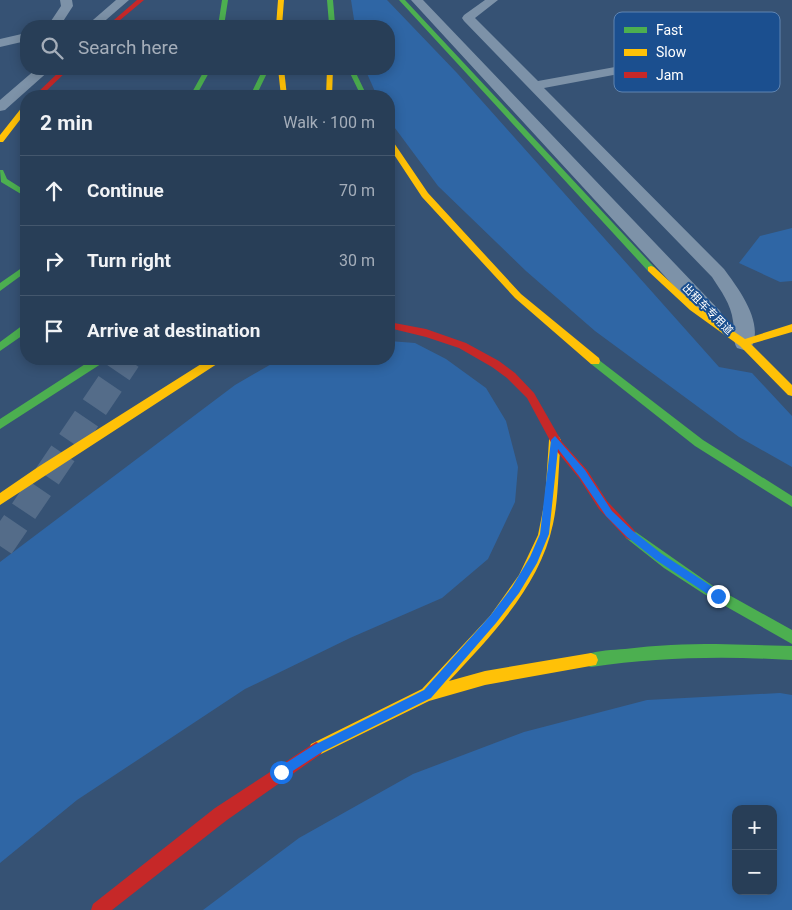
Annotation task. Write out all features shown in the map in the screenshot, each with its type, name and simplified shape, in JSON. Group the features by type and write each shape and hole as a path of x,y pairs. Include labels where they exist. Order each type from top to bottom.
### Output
{"main road":[{"path":"118,20 141,0"},
{"path":"222,20 225,0"},
{"path":"279,20 280,0"},
{"path":"330,0 332,20"},
{"path":"402,0 644,263 693,308 744,343 792,392"},
{"path":"43,90 60,75"},
{"path":"196,90 205,75"},
{"path":"256,90 263,75"},
{"path":"281,75 283,90"},
{"path":"329,90 330,75"},
{"path":"354,75 361,90"},
{"path":"0,140 20,115"},
{"path":"395,151 425,195 518,296 595,362 699,443 792,502"},
{"path":"0,172 4,180 20,191"},
{"path":"0,288 20,273"},
{"path":"395,326 430,333 463,347 494,364 516,381 539,406 555,440 582,473 609,513 630,534 659,557 710,591 792,637"},
{"path":"744,343 792,328"},
{"path":"0,348 20,333"},
{"path":"0,425 91,365"},
{"path":"0,500 42,470 207,365"},
{"path":"427,694 493,620 516,590 534,560 544,534 555,440"},
{"path":"99,910 221,814 281,772 318,748 427,694 485,678 629,654 694,650 792,653"}],"lane":[{"path":"58,20 67,6 66,0"},
{"path":"100,20 123,0"},
{"name":"出租车专用道","path":"417,0 706,309 744,343"},
{"name":"出租车专用道","path":"492,0 468,18 718,273 741,307 745,325 744,343"},
{"path":"0,43 20,38"},
{"path":"533,86 614,71"},
{"path":"0,107 37,75"}],"shaded area":[{"path":"351,0 387,0 457,73 719,367 752,373 792,416 792,467 739,437 595,331 526,271 438,186 395,128 395,90 374,90 368,75 395,75 395,20 354,20"},
{"path":"792,228 792,281 780,282 739,263 760,236"},
{"path":"395,341 415,343 446,359 486,388 506,421 518,467 515,502 488,559 442,598 350,638 245,689 77,800 0,863 0,562 235,385 270,365 395,365"},
{"path":"780,693 792,695 792,910 203,910 299,838 413,774 524,732 647,700"}],"tunnel":[{"path":"0,546 123,365"}],"traffic: fast":[{"path":"222,20 225,0"},
{"path":"330,0 332,20"},
{"path":"402,0 651,269"},
{"path":"196,90 205,75"},
{"path":"256,90 263,75"},
{"path":"354,75 361,90"},
{"path":"0,172 4,180 20,191"},
{"path":"0,288 20,273"},
{"path":"0,347 20,332"},
{"path":"595,361 699,443 792,502"},
{"path":"0,425 91,365"},
{"path":"630,534 668,564 708,590 792,637"},
{"path":"591,660 616,656 692,651 792,653"}],"traffic: slow":[{"path":"279,20 281,0"},
{"path":"282,75 283,90"},
{"path":"329,90 330,75"},
{"path":"0,140 20,115"},
{"path":"395,151 425,195 518,296 595,361"},
{"path":"651,269 693,308 744,343 792,392"},
{"path":"744,343 792,328"},
{"path":"0,500 42,470 207,365"},
{"path":"427,694 478,640 510,601 535,558 547,524 552,488 555,440"},
{"path":"316,749 427,694 485,678 591,660"}],"traffic: jam":[{"path":"117,20 141,0"},
{"path":"43,90 60,75"},
{"path":"395,326 426,333 462,346 480,354 511,376 531,396 558,445 583,474 603,505 630,534"},
{"path":"99,910 221,814 316,749"}],"route":[{"path":"281,772 318,748 427,694 493,620 516,590 534,560 544,534 555,440 582,473 609,513 630,534 659,557 718,596"}]}
